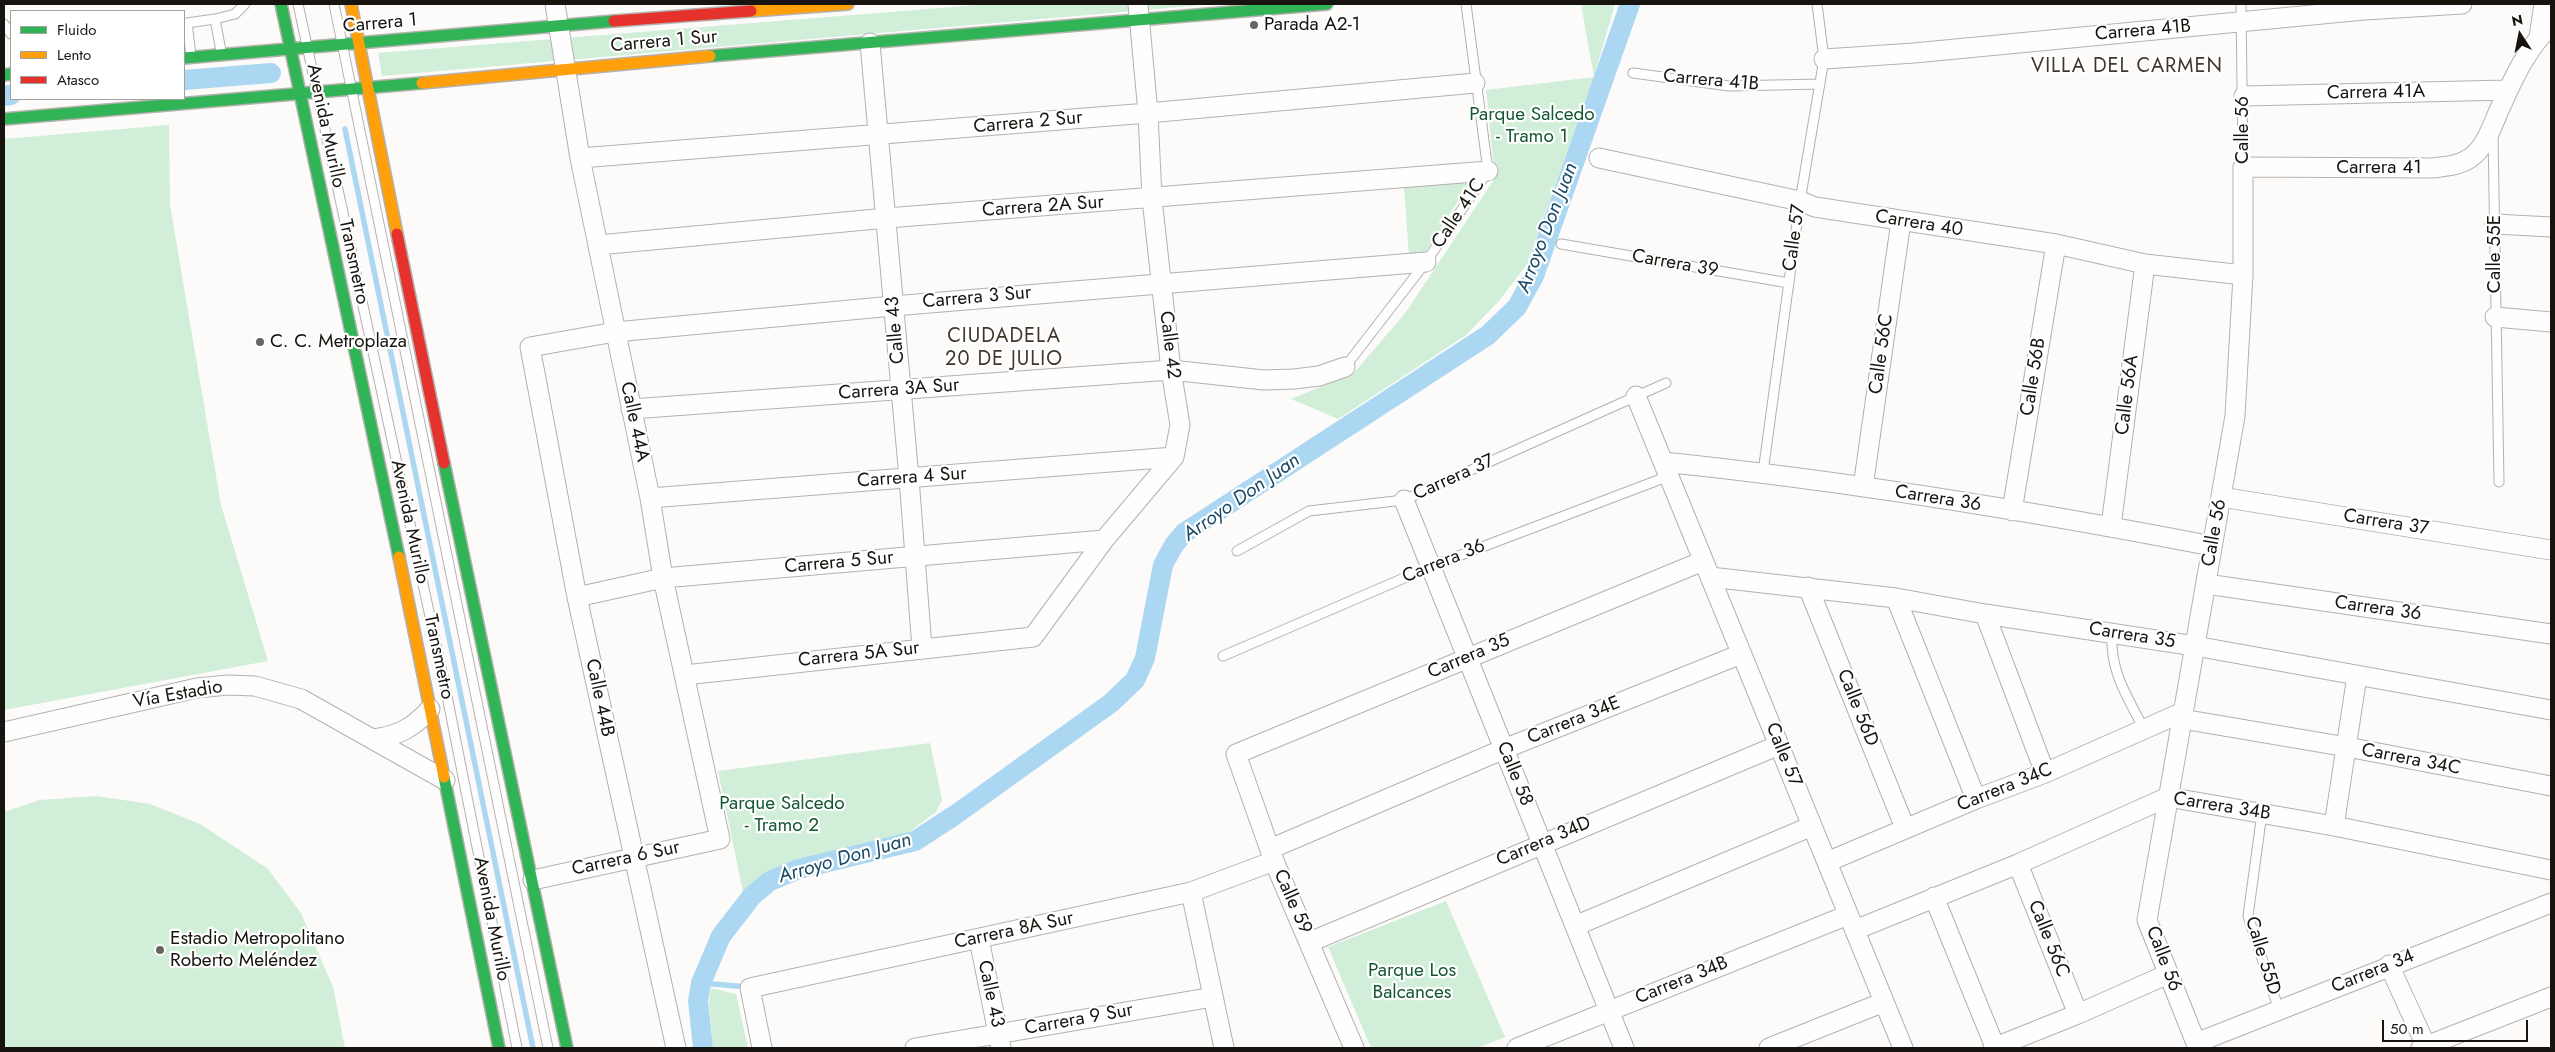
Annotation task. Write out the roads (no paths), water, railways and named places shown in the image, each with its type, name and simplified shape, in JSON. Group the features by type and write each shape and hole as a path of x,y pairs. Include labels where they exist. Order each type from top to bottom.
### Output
{"main road":[{"name":"Avenida Murillo","path":"281,4 445,780 499,1048"},
{"path":"351,4 422,358 567,1048"},
{"name":"Carrera 1","path":"188,58 558,25 848,4"},
{"name":"Carrera 1 Sur","path":"4,119 299,95 566,68 870,42 1139,12 1327,4"}],"street":[{"name":"Calle 44A","path":"555,4 580,158 650,498 663,578 686,674 720,839"},
{"name":"Carrera 41B","path":"1824,59 1914,53 2241,12 2462,4"},
{"name":"Calle 55E","path":"2493,124 2508,90 2545,32 2544,4"},
{"name":"Calle 42","path":"1033,637 1104,540 1174,457 1180,425 1171,370 1152,199 1148,113 1139,12"},
{"name":"Calle 43","path":"870,42 909,478 922,648"},
{"name":"Carrera 2 Sur","path":"580,158 1148,113 1475,83"},
{"name":"Carrera 41A","path":"2244,96 2508,90"},
{"name":"Carrera 41","path":"2243,167 2434,168 2455,166 2471,158 2493,124"},
{"name":"Carrera 40","path":"1599,158 1800,201 1815,207 2056,244 2145,264 2242,276"},
{"name":"Calle 56","path":"2197,1046 2147,920 2235,416 2242,276 2243,167"},
{"name":"Carrera 2A Sur","path":"598,246 886,218 1152,199 1488,171"},
{"name":"Calle 56C","path":"1863,487 1901,221"},
{"path":"2495,224 2551,227"},
{"name":"Calle 56B","path":"2012,510 2056,244"},
{"name":"Carrera 3 Sur","path":"530,347 615,332 1161,282 1426,262"},
{"name":"Calle 56A","path":"2111,526 2145,264"},
{"path":"2495,317 2551,322"},
{"name":"Calle 44B","path":"530,347 577,597 676,1048"},
{"name":"Carrera 3A Sur","path":"631,409 1171,370 1264,380 1319,376 1345,367"},
{"name":"Calle 57","path":"1636,396 1903,1048"},
{"name":"Carrera 4 Sur","path":"650,498 1174,457"},
{"name":"Carrera 36","path":"1666,469 1763,472 2111,526 2212,546"},
{"name":"Carrera 37","path":"2221,497 2551,550"},
{"name":"Calle 58","path":"1404,500 1624,1048"},
{"name":"Carrera 5 Sur","path":"577,597 663,578 1104,540"},
{"name":"Carrera 35","path":"1236,754 1468,657 1706,569 1808,587 1896,598 1985,614 2195,646 2551,710"},
{"name":"Carrera 36","path":"2206,584 2551,634"},
{"name":"Calle 56D","path":"1808,587 1905,828"},
{"path":"1896,598 1976,799"},
{"path":"1985,614 2045,773"},
{"name":"Carrera 5A Sur","path":"686,674 1033,637"},
{"name":"Carrera 34E","path":"1272,855 1504,749 1741,654"},
{"path":"2334,826 2357,676"},
{"name":"Vía Estadio","path":"4,732 197,688 228,685 255,686 301,699 445,780"},
{"path":"373,739 390,737 405,731 419,721 430,709"},
{"name":"Carrera 34C","path":"1827,862 1976,799 2045,773 2144,729 2183,715 2551,786"},
{"name":"Carrera 34D","path":"1310,942 1542,842 1779,745"},
{"name":"Calle 59","path":"1236,754 1272,855 1354,1048"},
{"name":"Carrera 34B","path":"1517,1048 1609,1010 1851,923 1934,897 2018,864 2168,797 2334,826 2551,870"},
{"path":"1575,926 1812,826"},
{"name":"Carrera 6 Sur","path":"533,880 720,839"},
{"name":"Carrera 8A Sur","path":"762,1048 750,988 1191,892 1272,855"},
{"name":"Calle 56C","path":"2018,864 2078,1014"},
{"path":"1191,892 1224,1048"},
{"path":"1934,897 1994,1048 2078,1014 2168,974"},
{"name":"Carrera 34","path":"2197,1046 2389,965 2551,903"},
{"name":"Calle 43","path":"979,939 1000,1041"},
{"path":"2389,965 2425,1048 2551,997"},
{"name":"Carrera 9 Sur","path":"915,1048 1000,1041 1213,997"},
{"path":"1769,1048 1884,1002"}],"lane":[{"path":"188,58 185,23 235,14 245,4"},
{"name":"Transmetro","path":"298,4 445,686 517,1048"},
{"name":"Transmetro","path":"334,4 548,1048"},
{"name":"Calle 41C","path":"1345,367 1426,262 1488,171 1466,4"},
{"name":"Calle 57","path":"1763,472 1800,201 1824,59 1817,4"},
{"name":"Calle 56","path":"2241,12 2244,96 2243,167"},
{"path":"215,19 221,54"},
{"name":"Carrera 41B","path":"1633,73 1729,86 1820,84"},
{"name":"Calle 55E","path":"2493,124 2495,317 2500,482"},
{"name":"Carrera 39","path":"1561,244 1789,283"},
{"name":"Carrera 37","path":"1237,551 1309,511 1404,500 1666,383"},
{"name":"Carrera 36","path":"1223,656 1432,566 1666,469"},
{"path":"2112,634 2111,655 2119,680 2144,729"},
{"name":"Calle 55D","path":"2262,813 2248,916 2279,1010"}],"waterway":[{"name":"Arroyo Don Juan","path":"703,1048 698,1001 701,983 721,936 752,896 770,881 799,869 915,841 955,815 1111,703 1135,680 1145,658 1163,565 1174,545 1184,533 1488,335 1517,307 1534,276 1630,4"},
{"path":"185,80 271,73"},
{"path":"4,96 10,95"},
{"path":"345,129 533,1048"},
{"path":"701,983 748,987"}],"place":[{"name":"Parada A2-1","path":"1254,25"},
{"name":"C. C. Metroplaza","path":"260,342"},
{"name":"Estadio Metropolitano Roberto Meléndez","path":"160,950"}],"district":[{"name":"VILLA DEL CARMEN","path":"2127,67"},
{"name":"CIUDADELA 20 DE JULIO","path":"1004,348"}],"park label":[{"name":"Parque Salcedo - Tramo 1","path":"1532,126"},
{"name":"Parque Salcedo - Tramo 2","path":"782,815"},
{"name":"Parque Los Balcances","path":"1412,982"}]}
